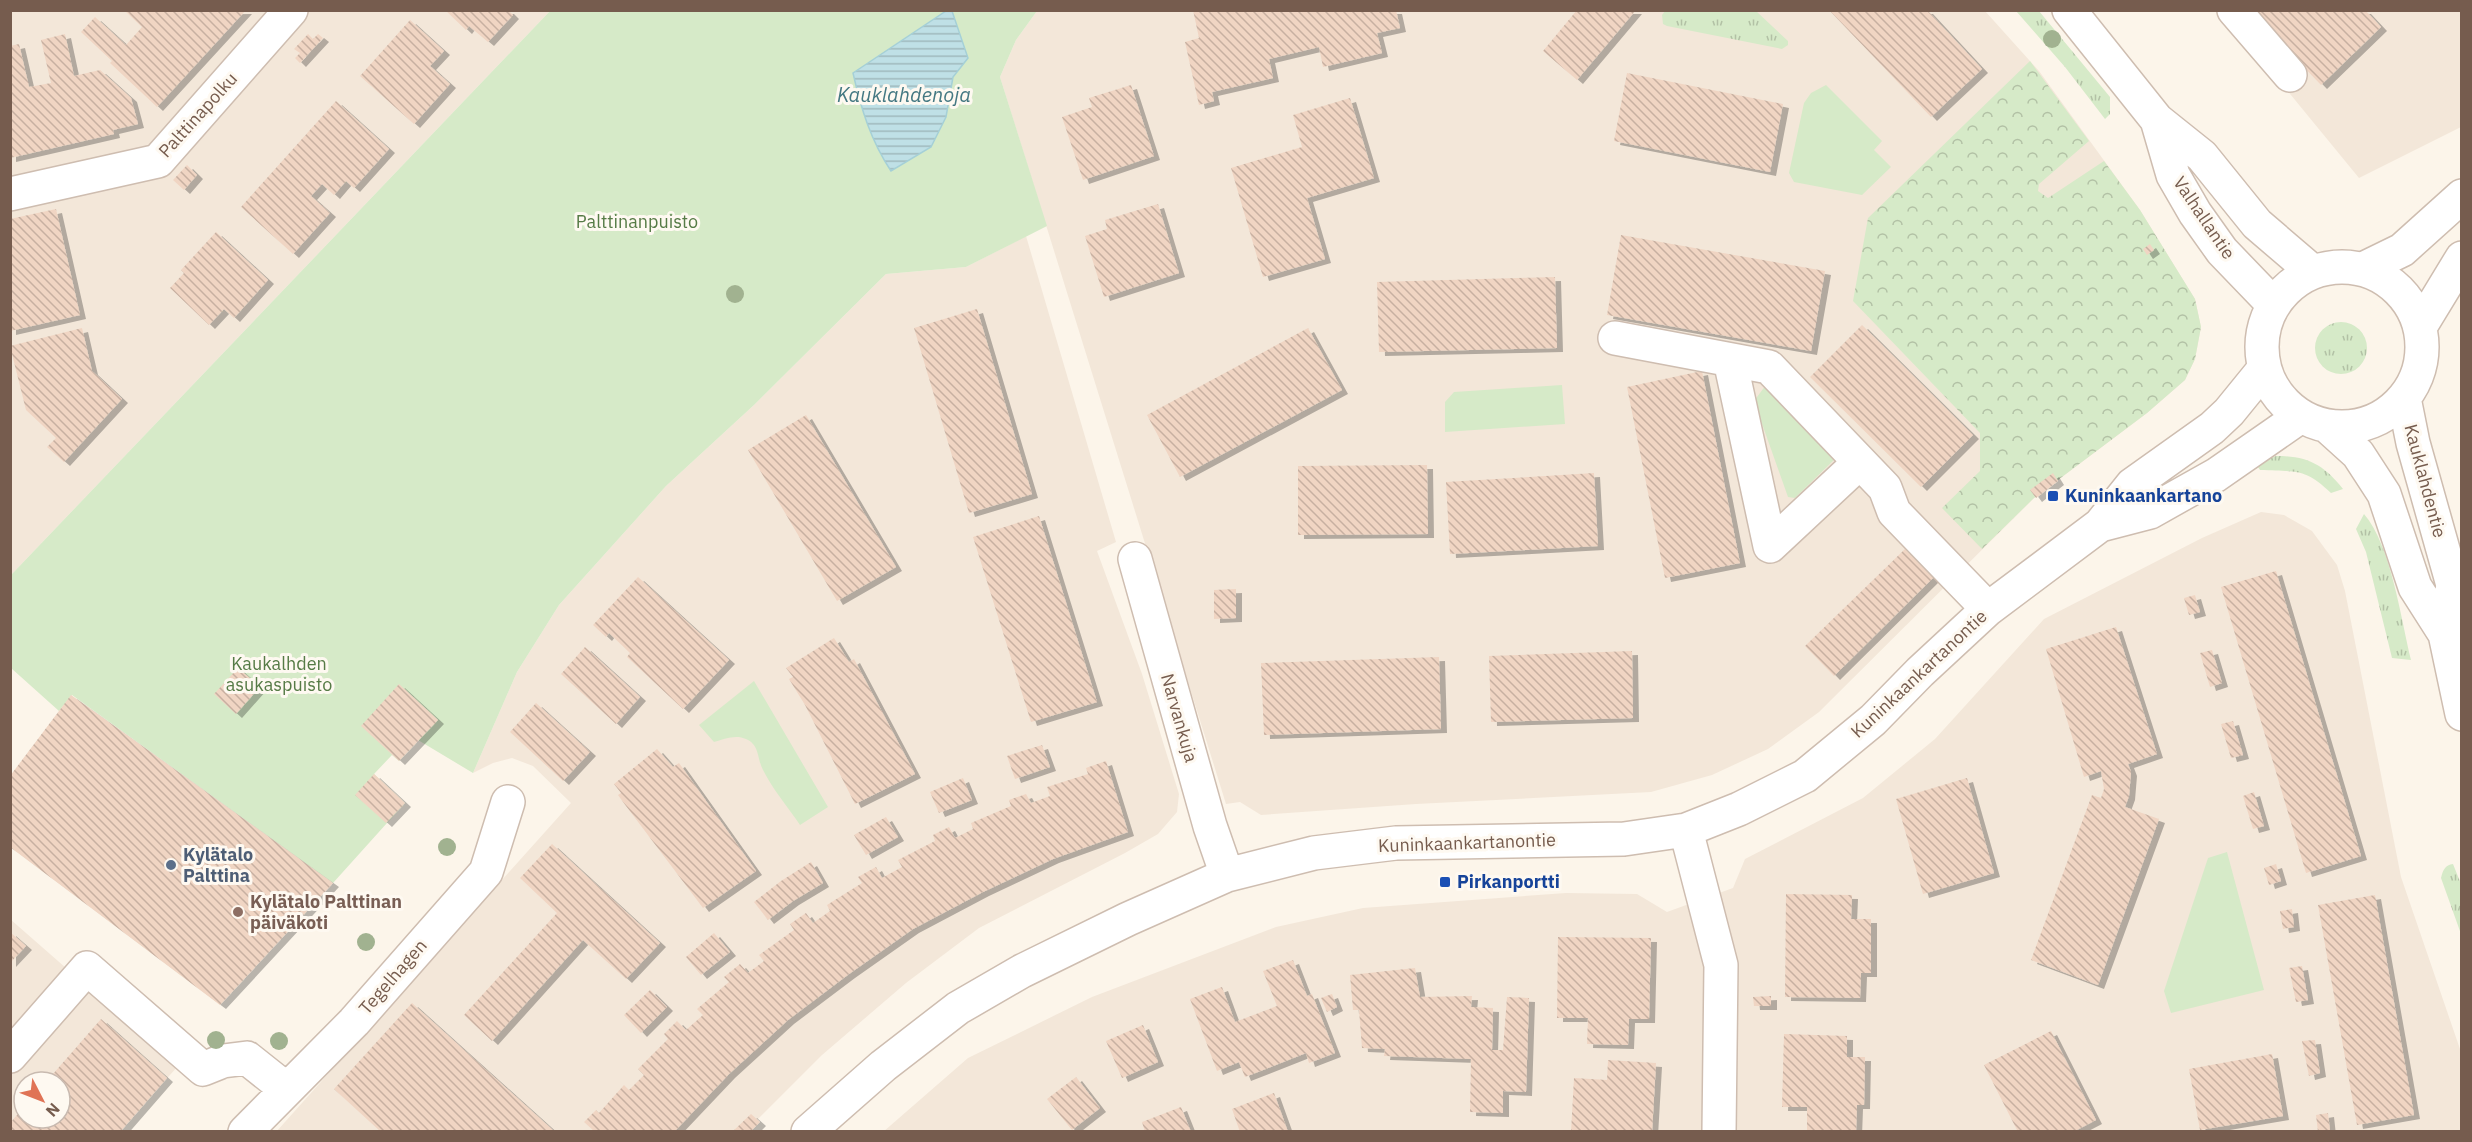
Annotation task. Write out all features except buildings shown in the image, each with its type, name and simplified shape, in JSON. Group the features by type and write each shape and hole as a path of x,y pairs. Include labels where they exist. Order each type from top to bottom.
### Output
{"street":[{"name":"Palttinapolku","path":"10,194 158,161 291,10"},
{"name":"Valhallantie","path":"2069,10 2157,120 2202,156 2257,224 2313,272"},
{"path":"2234,10 2290,75"},
{"name":"Valhallantie","path":"2157,120 2173,175 2195,213 2222,251 2273,304"},
{"path":"2363,269 2402,250 2462,196"},
{"path":"2420,327 2462,258"},
{"path":"2338,266 2363,269 2383,277 2399,290 2412,307 2420,327 2423,346 2420,364 2414,382 2404,398 2388,412 2369,422 2348,427 2314,421 2278,396 2265,369 2262,336 2273,304 2297,280 2313,272 2338,266"},
{"path":"1614,338 1769,367 1885,488 1894,512 1988,609"},
{"path":"1730,360 1770,546 1860,462"},
{"name":"Kuninkaankartanontie","path":"808,1131 883,1066 958,1008 1022,971 1096,934 1227,875 1314,853 1396,843 1624,839 1686,830 1739,809 1805,776 1873,720 1920,672 1988,609 2100,525 2132,485 2212,428 2229,412 2265,369"},
{"name":"Kauklahdentie","path":"2404,398 2413,443 2453,585 2445,634"},
{"name":"Kuninkaankartanontie","path":"2100,525 2150,512 2314,421"},
{"name":"Kauklahdentie","path":"2314,421 2358,454 2384,494 2415,587 2445,634 2462,714"},
{"name":"Narvankuja","path":"1135,559 1210,826 1227,875"},
{"name":"Tegelhagen","path":"245,1131 354,1022 486,872 508,802"},
{"path":"1686,830 1721,965 1719,1131"},
{"path":"10,1056 87,968 203,1069 223,1062 247,1058 286,1089"}],"shaded area":[{"path":"11,11 550,11 11,575"},
{"path":"1037,11 1985,11 2039,71 2140,210 2195,299 2201,327 2195,359 2185,380 2147,413 2034,498 1819,712 1768,749 1712,775 1651,792 1416,804 1261,815 1240,802 1226,804 1000,77 1016,40"},
{"path":"2216,11 2461,11 2461,127 2359,178 2282,84"},
{"path":"1026,236 1116,542 1097,551 1142,674 1179,794 1177,812 1158,834 979,928 906,983 822,1055 746,1131 276,1132 571,803 533,766 512,758 493,763 473,773 517,672 559,605 666,486 754,405 886,274 966,267"},
{"path":"2261,512 2284,515 2312,531 2337,565 2345,591 2401,877 2461,1052 2461,1131 883,1132 968,1058 1092,997 1276,927 1363,908 1566,893 1637,894 1667,912 1733,888 1745,859 1863,798 1935,739 2044,619 2202,538"},
{"path":"10,919 178,1066 120,1131 11,1131"}],"green space":[{"name":"Palttinanpuisto","path":"550,11 1037,11 1016,40 1000,77 1047,226 966,267 886,274 754,405 666,486 559,605 517,672 473,773 418,740 399,761 392,755 374,774 405,803 333,883 72,695 59,711 11,668 11,575"},
{"path":"1665,11 1756,11 1788,41 1788,45 1782,49 1667,26 1663,24 1662,15"},
{"path":"2016,11 2039,11 2110,97 2110,114 2105,119 2065,67"},
{"path":"2030,61 2089,141 2039,184 2038,191 2048,198 2104,161 2140,210 2195,299 2201,327 2195,359 2185,380 2147,413 2034,498 1982,549 1942,508 1980,471 1980,433 1853,301 1868,218"},
{"path":"1826,85 1882,141 1874,150 1891,167 1862,195 1794,182 1789,173 1804,103 1811,93"},
{"path":"2341,322 2355,326 2363,334 2367,348 2363,362 2355,370 2341,374 2327,370 2319,362 2315,348 2319,334 2327,326"},
{"path":"1769,381 1840,454 1795,498 1788,497 1754,401"},
{"path":"1562,385 1565,424 1445,432 1445,402 1454,392"},
{"path":"2276,456 2306,460 2322,468 2343,489 2331,493 2306,475 2291,471 2260,470 2256,464"},
{"path":"2364,514 2373,527 2388,563 2411,660 2392,658 2366,552 2356,529"},
{"path":"754,681 828,807 800,825 767,777 751,742 734,737 714,742 699,725"},
{"path":"2227,852 2264,990 2171,1013 2164,991 2208,858"},
{"path":"2453,864 2461,884 2461,934 2441,878 2445,868"}],"water":[{"name":"Kauklahdenoja","path":"946,11 952,11 968,58 953,77 946,117 931,147 891,171 868,124 853,73"}],"place":[{"name":"Kuninkaankartano","path":"2053,496"},
{"name":"Kylätalo Palttina","path":"171,865"},
{"name":"Pirkanportti","path":"1445,882"},
{"name":"Kylätalo Palttinan päiväkoti","path":"238,912"}],"park label":[{"name":"Kaukalhden asukaspuisto","path":"279,674"}]}
